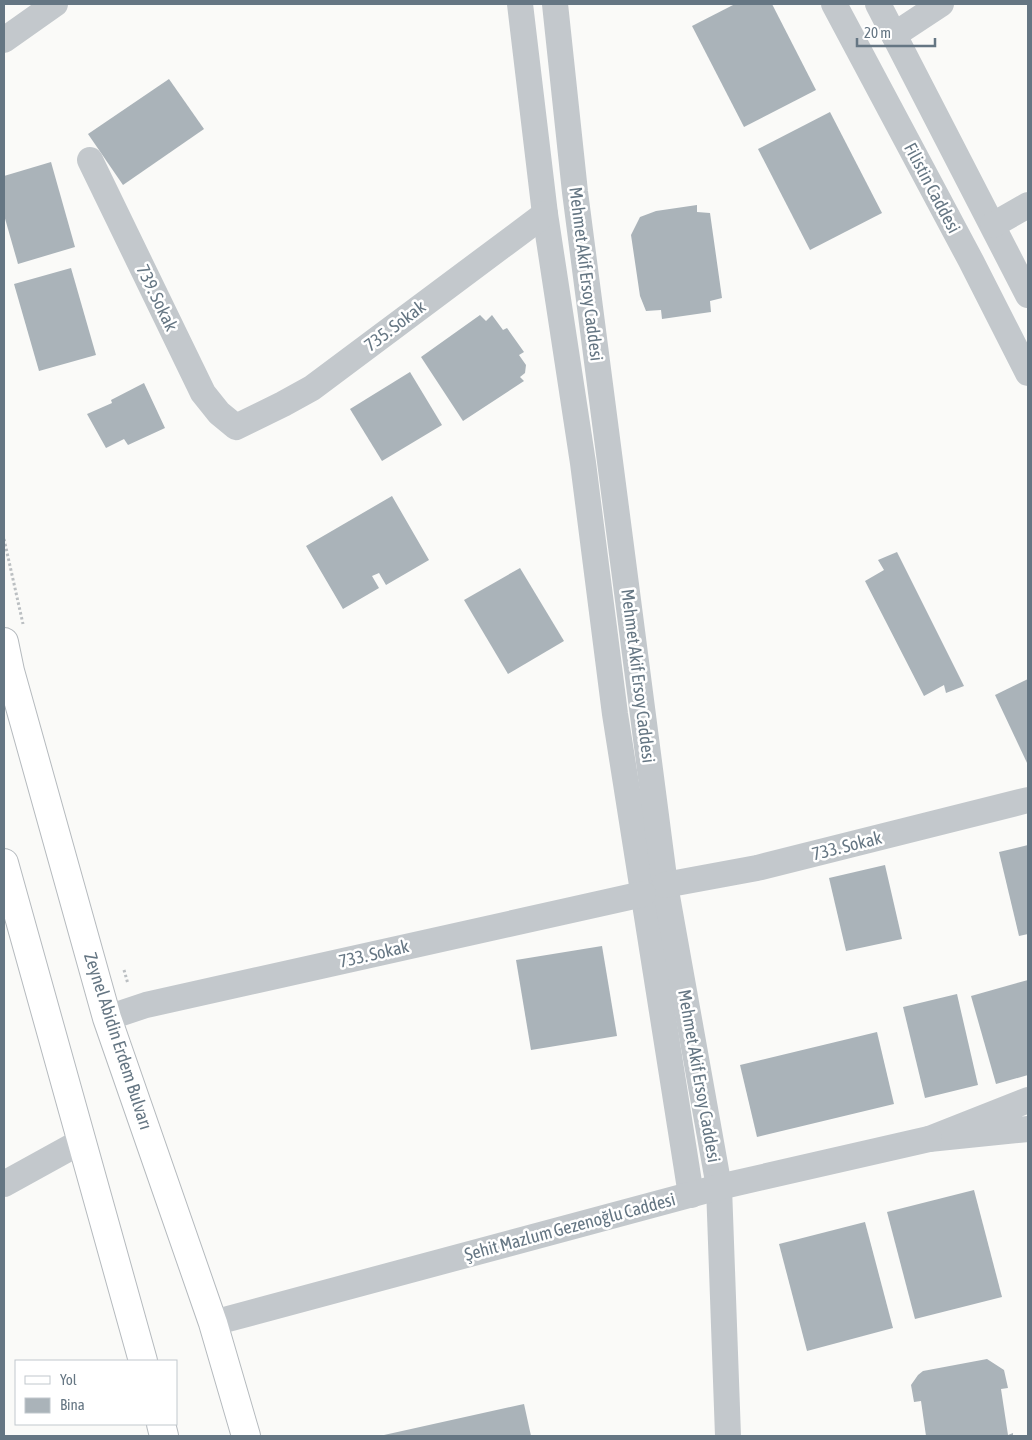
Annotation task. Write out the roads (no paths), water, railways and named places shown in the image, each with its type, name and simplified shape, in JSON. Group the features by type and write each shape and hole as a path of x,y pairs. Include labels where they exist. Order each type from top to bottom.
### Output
{"main road":[{"name":"Zeynel Abidin Erdem Bulvarı","path":"4,642 12,681 107,1018 213,1323 246,1436"},
{"path":"4,863 143,1360"}],"street":[{"path":"4,40 55,4"},
{"path":"520,4 545,214 583,463 615,714 654,889 691,1195"},
{"name":"Mehmet Akif Ersoy Caddesi","path":"555,4 654,889 719,1187 728,1436"},
{"name":"Filistin Caddesi","path":"834,4 1028,372"},
{"name":"Filistin Caddesi","path":"878,4 1028,295"},
{"path":"894,35 942,4"},
{"name":"739. Sokak","path":"90,160 203,394 219,413 236,426"},
{"path":"993,226 1028,205"},
{"name":"735. Sokak","path":"236,426 312,388 545,214"},
{"name":"733. Sokak","path":"107,1018 146,1005 654,889 756,868 1028,800"},
{"name":"Şehit Mazlum Gezenoğlu Caddesi","path":"929,1140 1028,1100"},
{"name":"Şehit Mazlum Gezenoğlu Caddesi","path":"213,1323 719,1187 929,1140 1028,1130"},
{"path":"4,1184 82,1141"}]}
